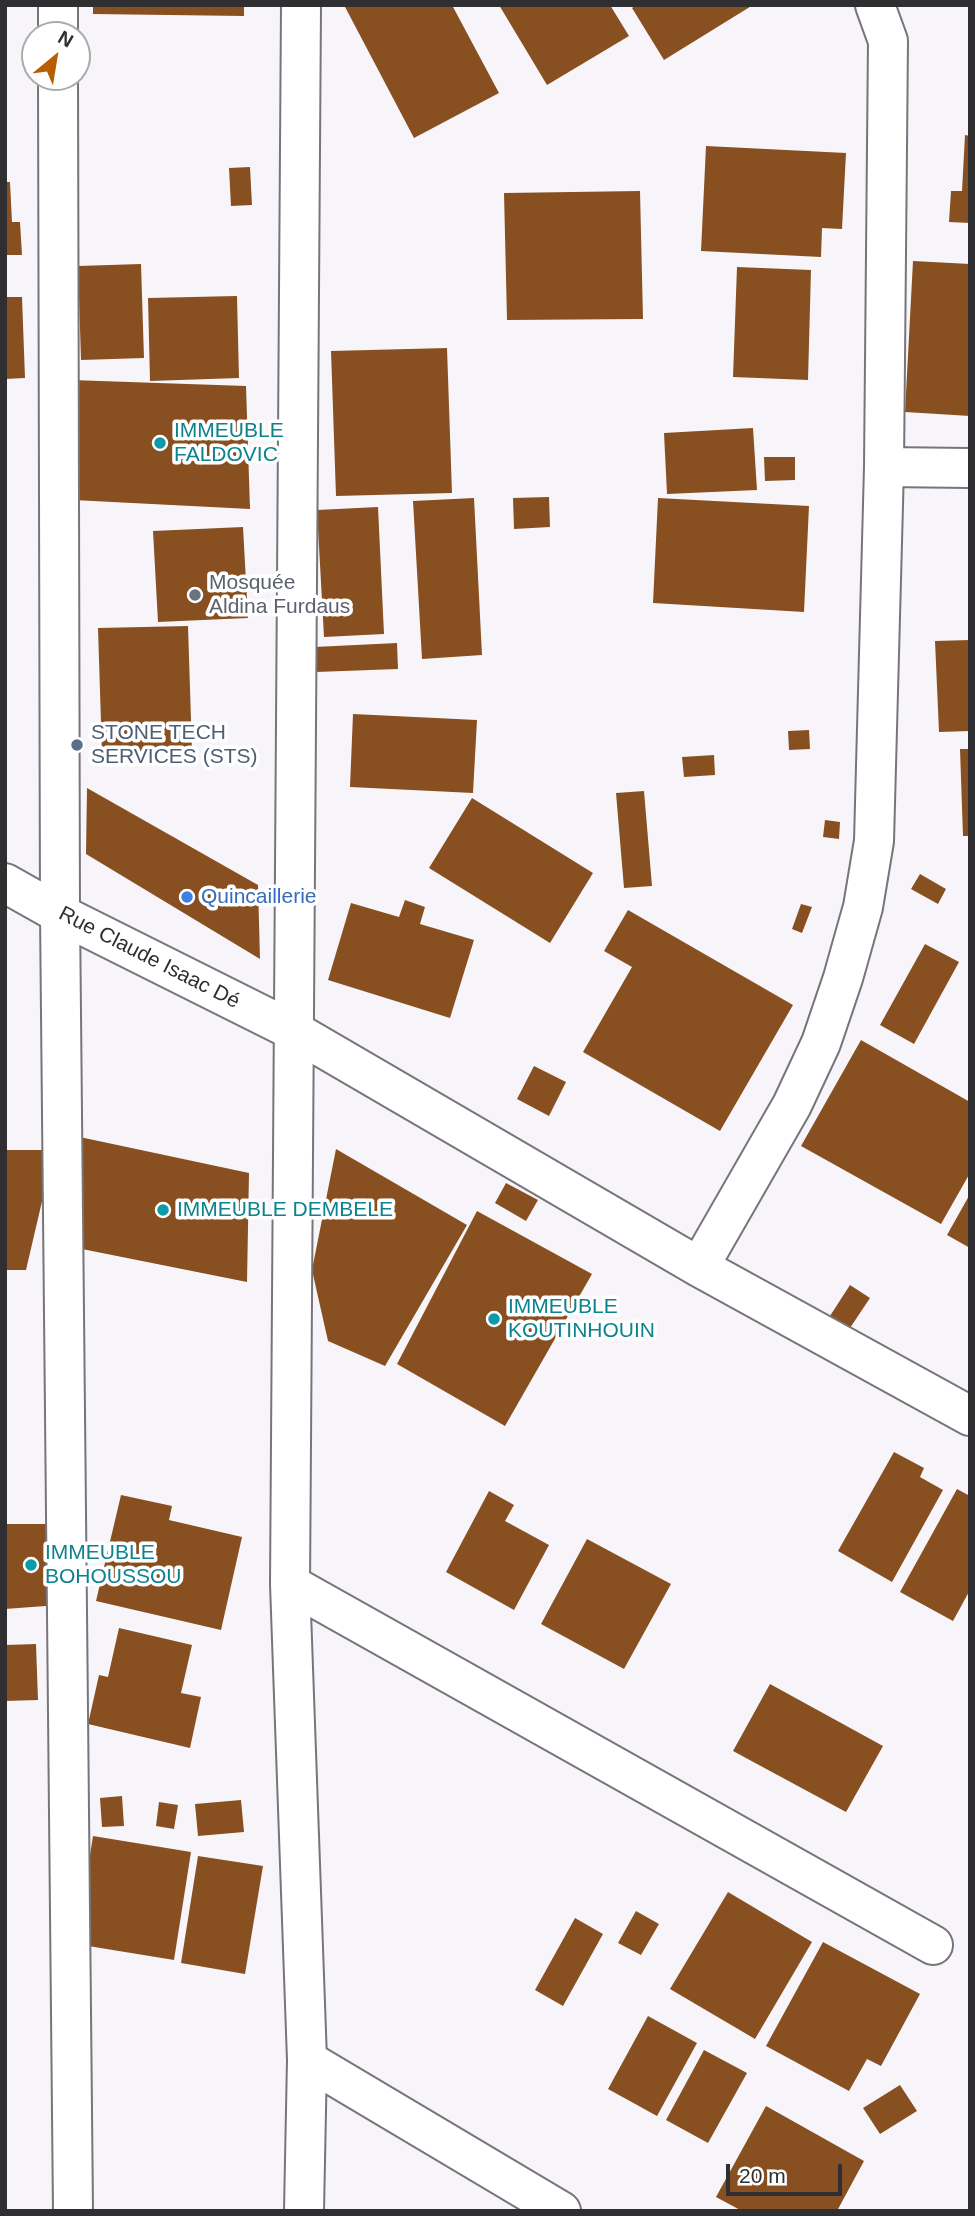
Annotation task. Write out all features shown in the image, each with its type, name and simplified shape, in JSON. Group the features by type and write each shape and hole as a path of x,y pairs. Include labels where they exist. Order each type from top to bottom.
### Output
{"street":[{"path":"301,5 290,1584 307,2060 304,2211"},
{"path":"699,1267 792,1105 821,1043 863,907 874,841 884,467 888,41 875,5"},
{"path":"58,91 60,914 73,2211"},
{"path":"884,467 970,468"},
{"name":"Rue Claude Isaac Dé","path":"5,883 60,914 293,1031 699,1267 970,1416"},
{"path":"290,1584 933,1945"},
{"path":"307,2060 561,2211"}],"building":[{"path":"93,5 244,5 244,16 93,14"},
{"path":"344,5 452,5 499,93 414,138"},
{"path":"499,5 610,5 629,36 547,85"},
{"path":"636,5 753,5 664,60 632,8"},
{"path":"965,135 970,136 970,223 949,222 951,191 962,191"},
{"path":"706,146 846,153 842,229 822,228 821,257 701,251"},
{"path":"250,167 252,205 231,206 229,168"},
{"path":"5,182 10,182 12,222 20,222 22,255 5,255"},
{"path":"640,191 643,319 507,320 504,193"},
{"path":"913,261 970,264 970,416 905,412"},
{"path":"141,264 144,358 81,360 78,266"},
{"path":"737,267 811,270 808,380 733,377"},
{"path":"237,296 239,378 150,381 148,298"},
{"path":"5,297 22,297 25,378 5,379"},
{"path":"447,348 452,493 336,496 331,351"},
{"name":"IMMEUBLE FALDOVIC","path":"71,380 246,386 250,509 73,500"},
{"path":"753,428 757,490 667,494 664,433"},
{"path":"764,457 795,457 795,480 765,481"},
{"path":"549,497 550,527 514,529 513,498"},
{"path":"474,498 482,655 422,659 413,501"},
{"path":"658,498 809,506 804,612 653,603"},
{"path":"378,507 384,634 324,637 317,510"},
{"path":"243,527 248,618 158,622 153,531"},
{"path":"188,626 192,751 102,754 98,628"},
{"path":"970,640 970,731 939,732 935,641"},
{"path":"397,643 398,669 316,672 314,647"},
{"path":"353,714 477,720 473,793 350,787"},
{"path":"809,730 810,749 789,750 788,731"},
{"path":"960,749 970,749 970,836 963,836"},
{"path":"714,755 715,775 684,777 682,757"},
{"path":"87,788 258,885 260,959 86,854"},
{"path":"644,791 652,886 624,888 616,793"},
{"path":"472,798 593,873 550,943 429,868"},
{"path":"825,820 840,822 839,839 823,837"},
{"path":"920,874 946,889 938,904 911,889"},
{"path":"405,900 425,907 420,924 474,940 450,1018 328,980 351,903 399,917"},
{"path":"801,904 812,907 802,933 792,929"},
{"path":"628,910 793,1005 720,1131 583,1052 632,967 604,951"},
{"path":"925,944 959,962 914,1044 880,1025"},
{"path":"861,1040 970,1102 970,1173 941,1224 801,1146"},
{"path":"534,1066 566,1082 549,1116 517,1099"},
{"name":"IMMEUBLE DEMBELE","path":"75,1136 249,1173 247,1282 77,1248"},
{"path":"336,1149 467,1225 385,1366 328,1341 312,1270"},
{"path":"5,1150 54,1150 26,1270 5,1270"},
{"path":"506,1183 538,1200 526,1221 495,1203"},
{"path":"970,1194 970,1248 947,1235"},
{"name":"IMMEUBLE KOUTINHOUIN","path":"477,1211 592,1274 505,1426 397,1364"},
{"path":"850,1285 870,1298 848,1331 828,1319"},
{"path":"894,1452 924,1468 920,1477 943,1490 892,1582 838,1551"},
{"path":"957,1489 970,1496 970,1590 953,1621 900,1592"},
{"path":"489,1491 514,1505 505,1521 549,1545 514,1610 446,1572"},
{"path":"121,1495 172,1506 169,1520 242,1537 221,1630 96,1601"},
{"name":"IMMEUBLE BOHOUSSOU","path":"5,1524 56,1524 59,1605 5,1609"},
{"path":"587,1539 671,1584 624,1669 541,1624"},
{"path":"119,1628 192,1645 181,1693 201,1697 190,1748 88,1724 99,1675 108,1677"},
{"path":"36,1644 38,1700 5,1701 5,1645"},
{"path":"770,1684 883,1746 846,1812 733,1751"},
{"path":"122,1796 124,1826 102,1827 100,1798"},
{"path":"241,1800 244,1832 198,1836 195,1804"},
{"path":"159,1802 178,1805 174,1829 156,1826"},
{"path":"93,1836 191,1852 174,1960 76,1944"},
{"path":"198,1856 263,1866 245,1974 181,1963"},
{"path":"728,1892 812,1942 755,2039 670,1989"},
{"path":"636,1911 659,1924 641,1955 618,1943"},
{"path":"575,1918 603,1934 563,2006 535,1990"},
{"path":"823,1942 920,1994 881,2066 867,2059 849,2091 766,2046"},
{"path":"648,2016 697,2043 657,2116 608,2089"},
{"path":"704,2050 747,2073 708,2143 666,2120"},
{"path":"900,2085 917,2111 880,2134 863,2108"},
{"path":"766,2106 864,2161 837,2211 742,2211 716,2197"}],"place":[{"name":"IMMEUBLE FALDOVIC","path":"160,443"},
{"name":"Mosquée Aldina Furdaus","path":"195,595"},
{"name":"STONE TECH SERVICES (STS)","path":"77,745"},
{"name":"Quincaillerie","path":"187,897"},
{"name":"IMMEUBLE DEMBELE","path":"163,1210"},
{"name":"IMMEUBLE KOUTINHOUIN","path":"494,1319"},
{"name":"IMMEUBLE BOHOUSSOU","path":"31,1565"}]}
